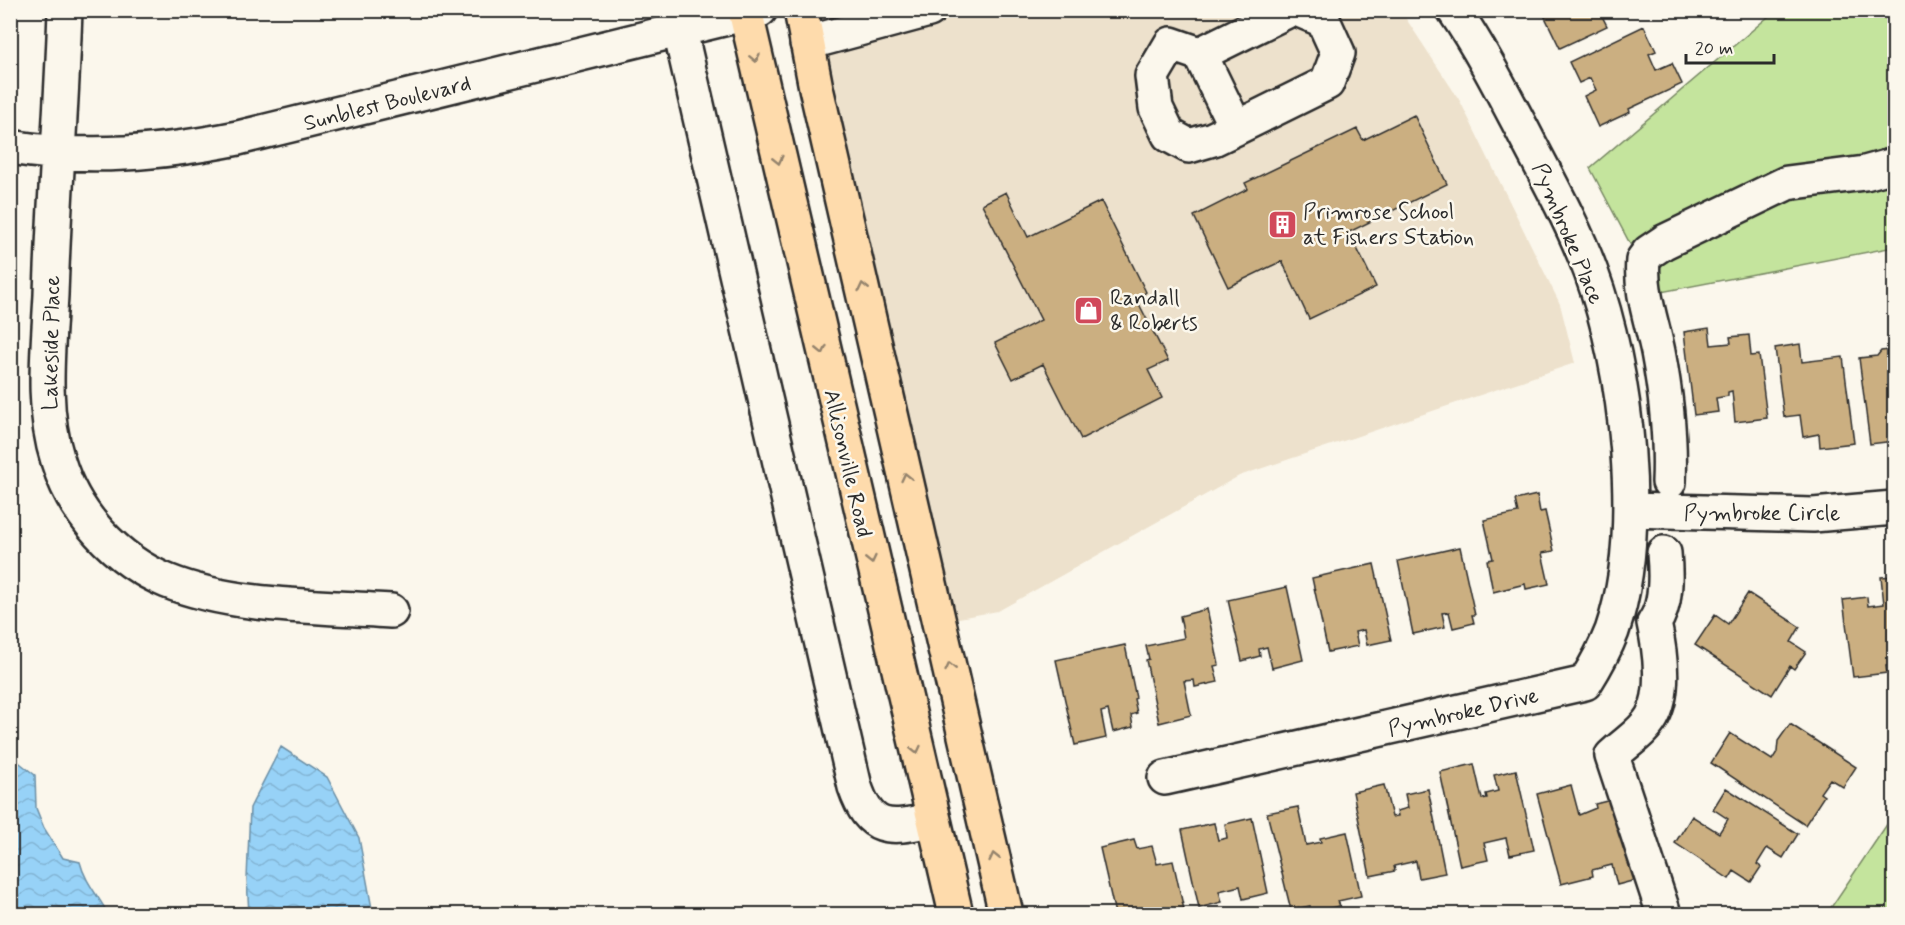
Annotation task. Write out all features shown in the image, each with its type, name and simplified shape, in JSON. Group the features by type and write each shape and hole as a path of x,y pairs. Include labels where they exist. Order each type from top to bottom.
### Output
{"main road":[{"path":"801,10 1006,915"},
{"name":"Allisonville Road","path":"750,12 956,915"}],"street":[{"name":"Lakeside Place","path":"65,10 56,154 46,401 58,462 67,486 81,511 124,556 146,571 184,587 230,598 391,611"},
{"path":"807,43 929,10"},
{"path":"1200,54 1289,10"},
{"path":"1236,128 1200,54 1171,44 1152,76 1156,108 1169,135 1189,146 1213,139 1236,128 1327,83 1338,53 1323,20 1299,10"},
{"name":"Pymbroke Place","path":"1454,10 1487,63 1554,191 1591,272 1610,333 1619,388 1630,510"},
{"name":"Sunblest Boulevard","path":"10,147 56,154 141,154 238,138 750,12"},
{"path":"680,30 855,787 867,813 882,824 898,826 933,820"},
{"path":"1669,482 1670,456 1665,398 1646,299 1643,260 1649,252 1664,242 1787,183 1865,173 1894,165"},
{"name":"Pymbroke Circle","path":"1630,510 1813,515 1894,508"},
{"name":"Pymbroke Drive","path":"1165,778 1585,683 1612,631 1621,596 1630,510"},
{"path":"1664,553 1661,613 1654,623 1659,649 1659,695 1653,716 1636,737 1612,756 1664,915"}],"shaded area":[{"path":"814,11 1401,11 1460,101 1560,304 1575,363 1239,476 998,611 953,619"}],"green space":[{"path":"1775,11 1894,11 1894,247 1656,293 1590,168"},
{"path":"1894,814 1894,914 1809,914 1828,912"}],"water":[{"path":"281,747 327,777 359,838 373,914 249,914 247,879 250,808"},
{"path":"11,756 35,775 36,808 44,828 63,858 80,862 88,882 108,914 11,914"}],"building":[{"path":"1554,10 1618,10 1603,18 1607,26 1560,48 1544,15"},
{"path":"1644,26 1656,51 1649,54 1656,70 1672,63 1682,84 1629,109 1630,112 1598,127 1584,96 1596,90 1590,78 1579,83 1569,62"},
{"name":"Primrose School at Fishers Station","path":"1414,115 1447,184 1349,232 1376,287 1309,319 1282,261 1228,287 1194,216 1248,189 1245,183 1357,129 1363,140"},
{"name":"Randall & Roberts","path":"1006,192 1028,237 1101,201 1146,292 1137,300 1168,361 1148,370 1162,398 1081,439 1043,364 1013,379 995,343 1041,320 982,204"},
{"path":"1709,328 1711,345 1731,343 1730,337 1749,335 1751,356 1759,355 1767,418 1735,422 1732,391 1728,392 1728,396 1716,398 1718,412 1694,415 1684,332"},
{"path":"1800,344 1802,362 1843,357 1854,443 1820,447 1819,434 1803,437 1800,415 1784,417 1775,348"},
{"path":"1881,351 1894,352 1894,441 1870,444 1859,358 1877,356"},
{"path":"1537,495 1540,512 1545,511 1554,551 1542,553 1549,584 1526,589 1525,584 1493,592 1487,560 1493,559 1484,520 1518,513 1515,500"},
{"path":"1460,547 1475,615 1472,615 1474,623 1453,628 1449,612 1442,613 1445,627 1413,634 1398,561"},
{"path":"1374,564 1391,640 1367,645 1364,630 1355,632 1358,646 1328,652 1312,578"},
{"path":"1894,576 1894,665 1886,666 1887,673 1853,677 1843,600 1867,597 1868,606 1884,604 1881,577"},
{"path":"1287,587 1303,660 1272,668 1267,647 1259,649 1260,656 1242,661 1228,600"},
{"path":"1748,593 1800,627 1791,642 1806,652 1794,669 1790,666 1772,695 1695,645 1715,615 1728,624"},
{"path":"1207,609 1219,665 1214,666 1218,682 1195,687 1194,680 1184,681 1191,715 1159,723 1146,660 1149,659 1146,646 1184,638 1180,616"},
{"path":"1125,645 1136,698 1134,699 1137,713 1131,715 1133,727 1113,732 1108,710 1101,712 1106,738 1075,745 1056,660"},
{"path":"1790,724 1856,767 1843,787 1830,779 1820,793 1824,796 1805,825 1711,763 1730,733 1772,760 1777,752 1778,741"},
{"path":"1474,764 1482,799 1487,798 1486,794 1498,791 1494,775 1516,770 1534,850 1510,855 1506,838 1484,843 1488,860 1460,866 1440,772"},
{"path":"1384,785 1392,817 1398,816 1397,811 1408,808 1405,794 1428,789 1445,873 1419,878 1416,861 1394,866 1395,871 1370,876 1353,792"},
{"path":"1571,785 1579,815 1596,808 1595,804 1615,799 1636,880 1617,885 1612,865 1592,870 1593,876 1561,884 1537,794"},
{"path":"1726,788 1798,834 1783,858 1767,848 1757,864 1761,867 1751,882 1734,871 1729,879 1675,843 1692,816 1719,833 1728,819 1713,809"},
{"path":"1298,807 1306,845 1321,842 1320,838 1347,832 1361,896 1338,901 1340,906 1311,912 1310,906 1291,910 1267,813"},
{"path":"1252,818 1268,893 1243,899 1240,886 1219,891 1222,902 1199,908 1182,830 1214,823 1218,840 1227,838 1225,824"},
{"path":"1134,840 1137,849 1152,846 1157,864 1173,861 1185,914 1115,914 1100,848"}],"place":[{"name":"Primrose School at Fishers Station","path":"1282,224"},
{"name":"Randall & Roberts","path":"1089,310"}]}
